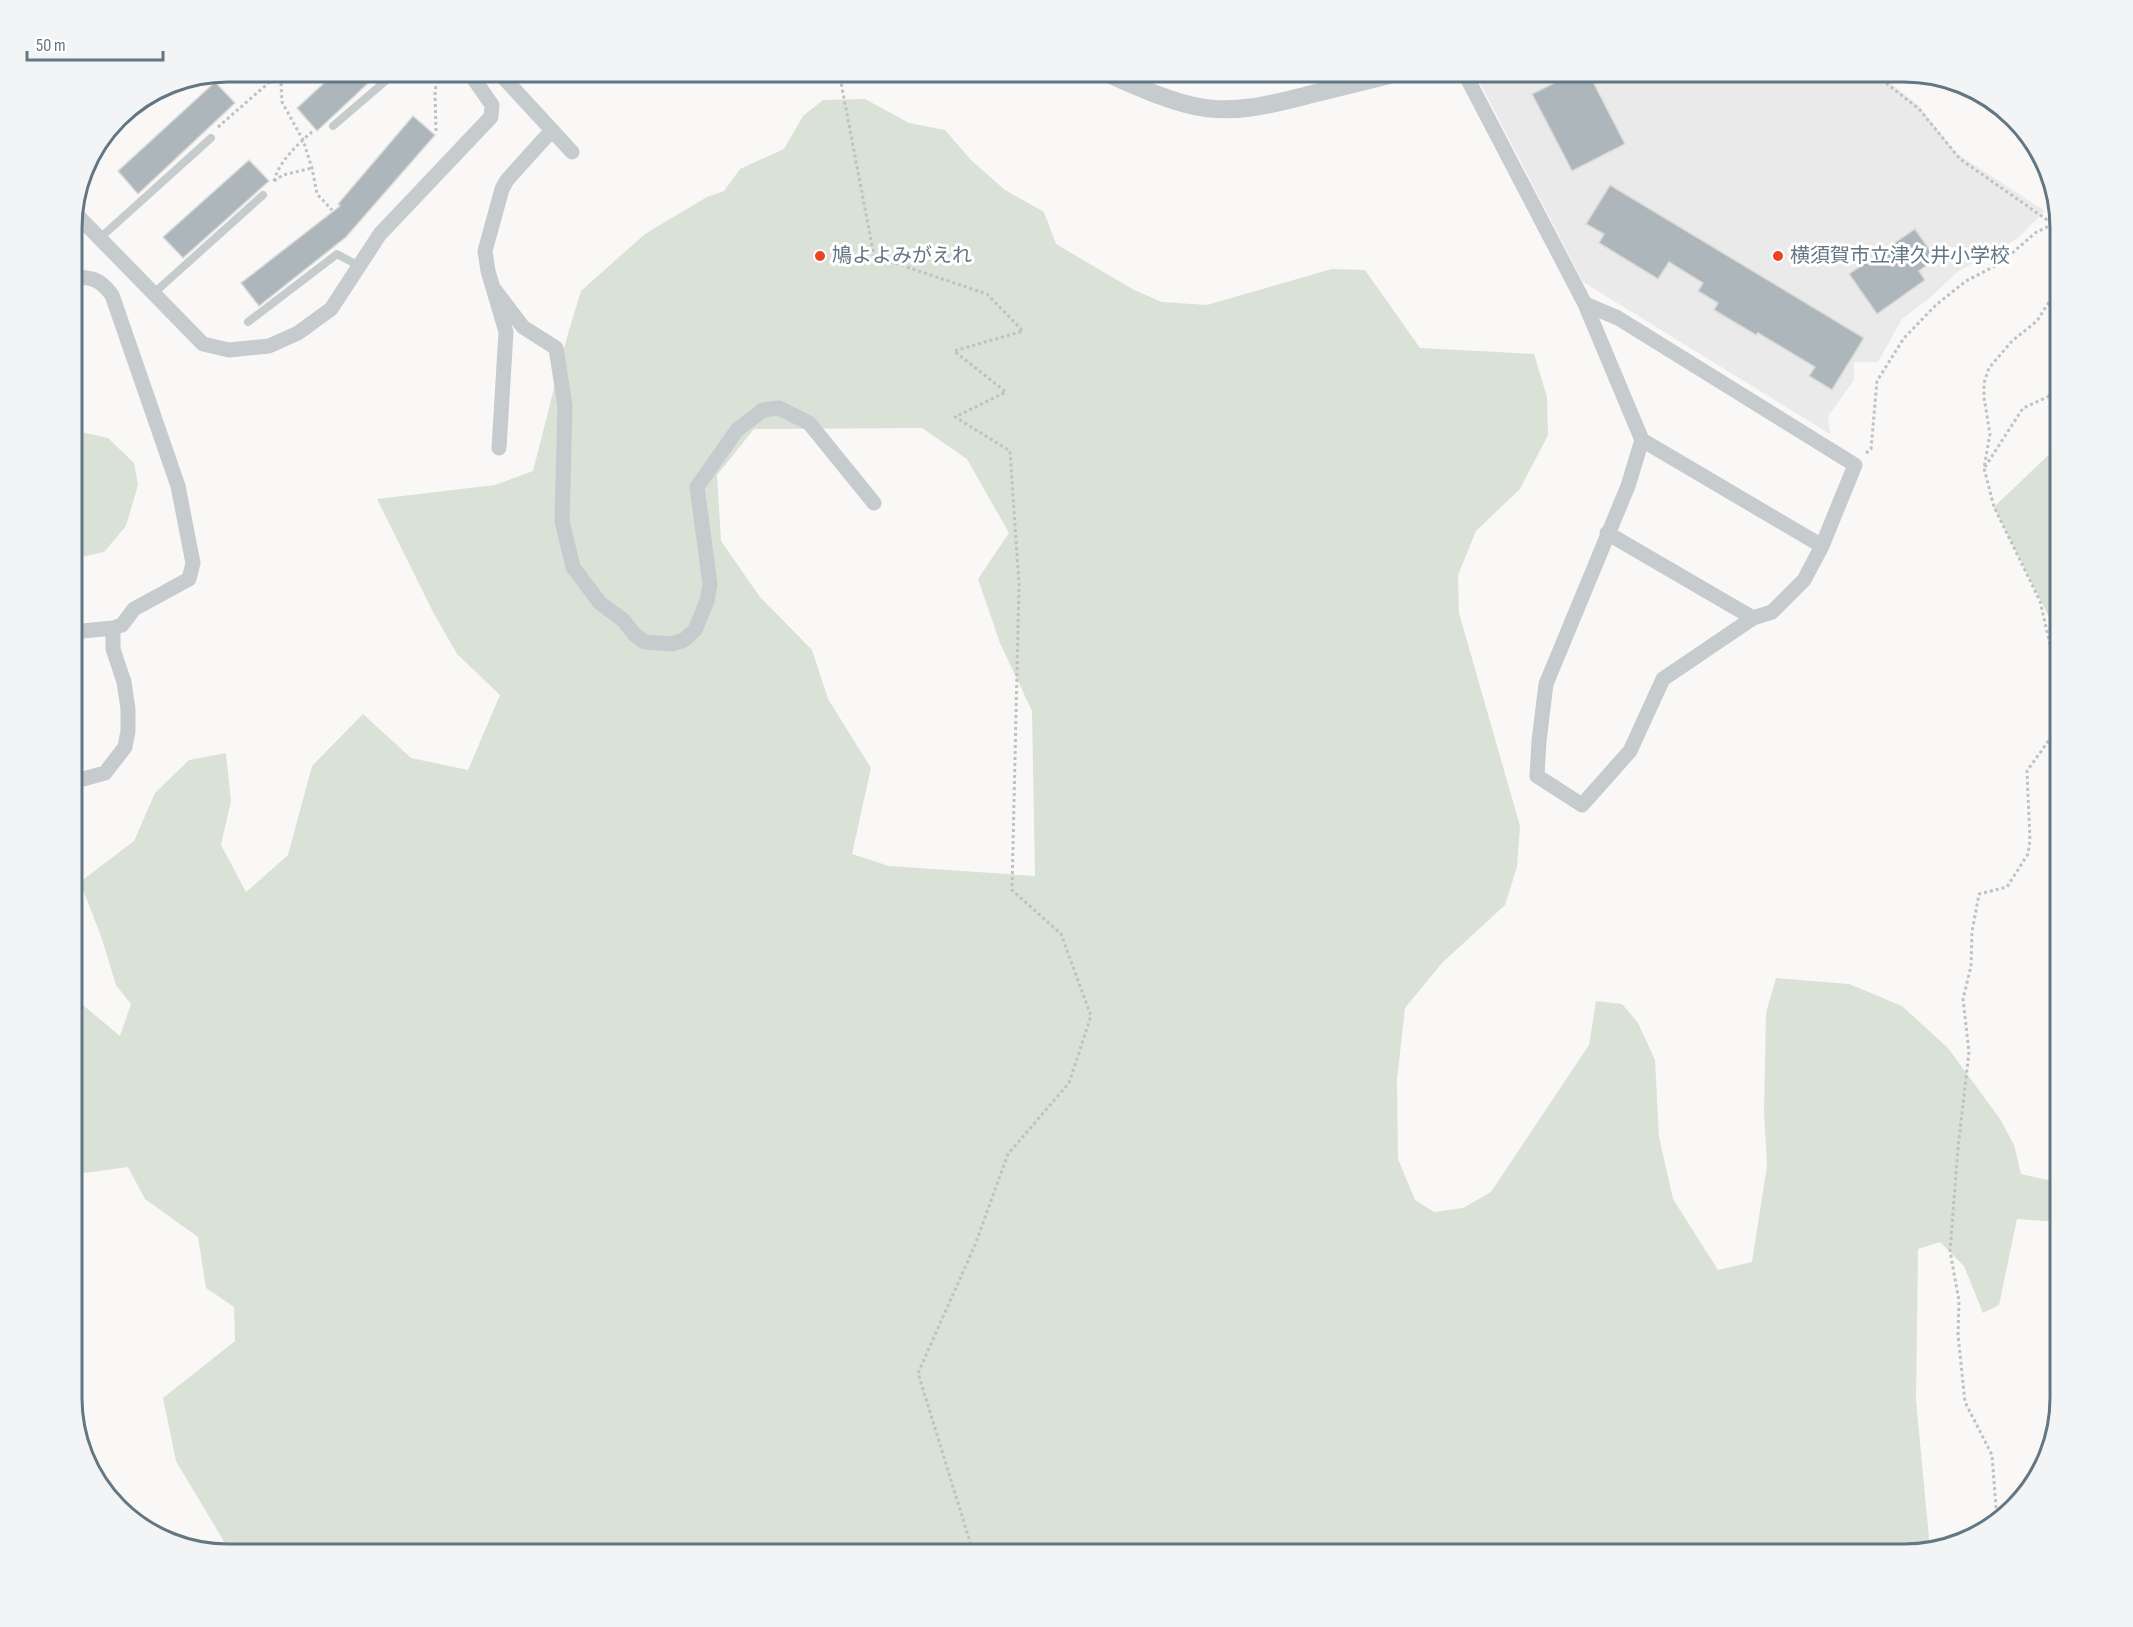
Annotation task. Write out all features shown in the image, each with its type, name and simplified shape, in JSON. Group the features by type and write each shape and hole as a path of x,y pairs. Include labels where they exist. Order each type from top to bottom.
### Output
{"street":[{"path":"83,221 203,344 229,350 269,346 298,333 331,309 380,234 491,117 492,105 477,83"},
{"path":"509,83 572,152"},
{"path":"1129,83 1168,99 1216,109 1243,109 1267,105 1357,83"},
{"path":"1470,83 1585,304 1642,440 1822,546"},
{"path":"500,448 506,332 488,271 485,251 502,189 507,180 552,130"},
{"path":"83,277 90,277 104,285 112,295 178,486 193,563 189,579 134,609 122,625 83,631"},
{"path":"494,289 523,327 556,348 565,406 562,521 573,567 600,603 623,620 635,635 645,642 671,644 684,640 695,630 707,601 711,584 697,487 737,430 763,410 779,408 809,423 874,503"},
{"path":"1585,304 1618,318 1855,465 1822,546 1804,580 1772,612 1753,618 1663,679 1630,751 1582,805 1537,776 1546,684 1628,486 1642,440"},
{"path":"1607,533 1753,618"},
{"path":"83,779 105,773 125,747 128,709 124,682 113,649 113,628"}],"lane":[{"path":"333,126 383,83"},
{"path":"100,238 211,138"},
{"path":"154,293 263,195"},
{"path":"248,322 336,254 359,266"}],"path":[{"path":"214,130 268,83"},
{"path":"282,83 282,102 303,140 312,168 316,194 332,210"},
{"path":"436,132 437,83"},
{"path":"840,83 874,256 987,294 1023,331 954,351 1006,392 955,417 1010,451 1019,584 1012,890 1061,934 1091,1016 1069,1083 1008,1154 975,1245 918,1373 971,1544"},
{"path":"1886,83 1919,109 1960,159 2050,222"},
{"path":"312,168 274,180 277,170 314,131"},
{"path":"1855,465 1871,449 1877,381 1904,338 1936,306 1966,281 2001,263 2035,233 2050,226"},
{"path":"2050,301 2037,321 2012,341 1989,368 1984,383 1990,434 1984,468 1994,507 2040,601 2050,644"},
{"path":"1984,468 2023,408 2050,396"},
{"path":"1996,1511 1992,1455 1965,1402 1958,1335 1959,1301 1950,1251 1958,1148 1969,1052 1963,999 1971,966 1972,932 1979,894 2007,887 2028,854 2030,840 2027,771 2050,739"}],"shaded area":[{"name":"横須賀市立津久井小学校","path":"1480,83 1890,83 1919,106 1956,153 2045,211 2017,239 1957,272 1932,296 1902,319 1878,362 1854,362 1854,380 1828,416 1830,434 1583,282"},
{"path":"865,99 909,123 945,130 971,160 1005,190 1044,212 1056,244 1134,290 1162,302 1207,305 1332,269 1365,270 1420,348 1534,354 1547,397 1548,435 1520,489 1476,531 1458,575 1459,613 1520,826 1517,867 1505,905 1442,963 1405,1008 1397,1080 1398,1159 1415,1200 1434,1212 1463,1208 1491,1192 1589,1045 1596,1001 1622,1004 1638,1023 1655,1060 1659,1137 1673,1199 1718,1270 1752,1262 1767,1166 1764,1112 1766,1013 1776,978 1849,984 1902,1006 1948,1048 2000,1119 2014,1145 2021,1174 2050,1181 2050,1221 2017,1219 1999,1305 1983,1313 1964,1266 1940,1242 1918,1249 1916,1400 1929,1542 1904,1544 225,1544 176,1461 163,1398 235,1341 234,1307 206,1288 198,1237 145,1199 128,1167 83,1173 83,1005 120,1036 131,1004 116,985 101,936 83,890 83,880 134,841 155,793 189,760 226,753 231,801 221,845 246,892 288,855 312,766 363,714 411,758 468,770 500,695 457,654 433,612 377,499 495,485 533,471 581,291 645,234 707,197 724,191 740,169 784,149 803,116 823,100","holes":["922,428 967,459 1009,533 978,579 1000,643 1032,711 1035,876 889,866 852,854 871,768 828,699 812,650 760,597 721,541 717,475 754,429"]},
{"path":"83,432 108,438 134,463 138,485 126,526 104,552 83,557"},
{"path":"2050,454 2050,619 1994,507"}],"building":[{"path":"324,83 368,83 317,131 297,108"},
{"path":"1554,83 1594,83 1625,144 1572,171 1532,94"},
{"path":"213,84 217,84 235,103 138,194 118,171"},
{"path":"413,116 435,135 346,237 259,306 241,283 340,206 338,204"},
{"path":"249,160 269,181 183,258 163,237"},
{"path":"1610,185 1864,338 1832,390 1809,376 1815,367 1714,310 1718,303 1698,291 1703,283 1669,262 1658,279 1599,243 1604,234 1586,224"},
{"path":"1915,229 1936,259 1919,271 1925,280 1877,314 1849,274"}],"place":[{"name":"鳩よよみがえれ","path":"820,256"},
{"name":"横須賀市立津久井小学校","path":"1778,256"}]}
